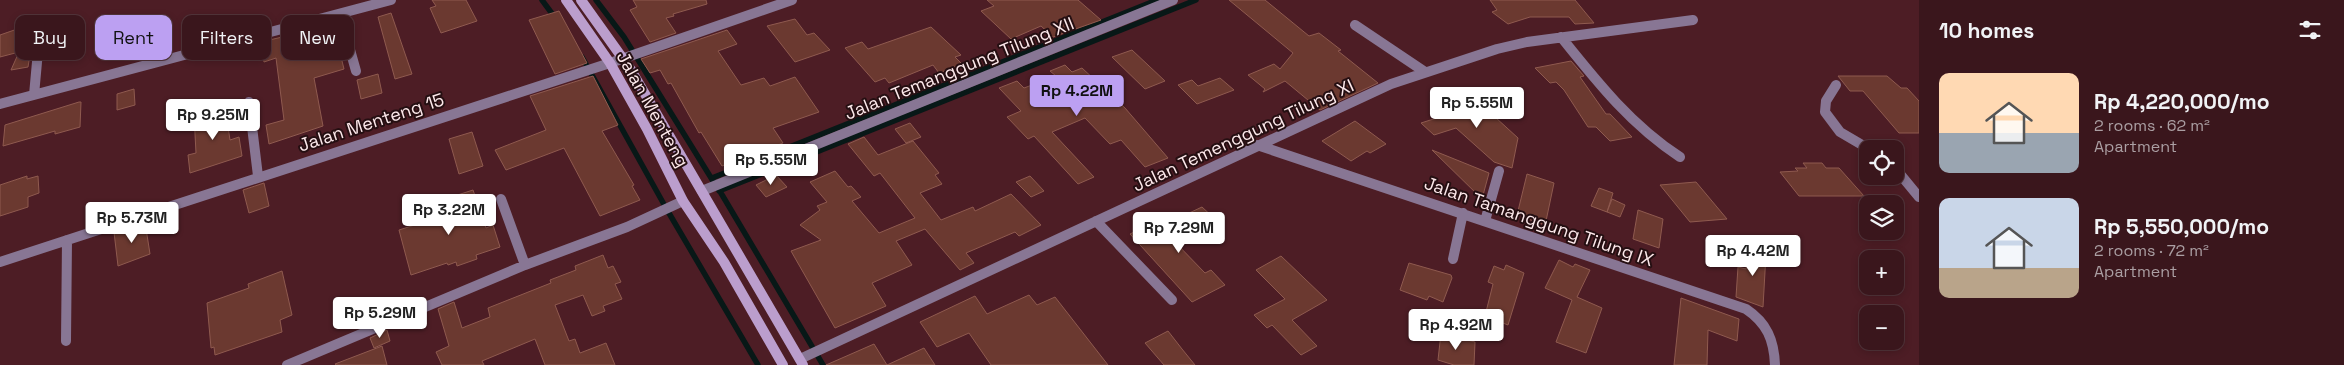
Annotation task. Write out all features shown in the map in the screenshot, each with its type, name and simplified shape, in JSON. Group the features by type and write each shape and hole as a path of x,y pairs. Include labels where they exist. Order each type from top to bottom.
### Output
{"street":[{"path":"0,104 152,66 391,0"},
{"name":"Jalan Menteng","path":"566,0 610,62 647,129 683,201 724,262 783,365"},
{"path":"581,0 622,58 801,362"},
{"name":"Jalan Menteng 15","path":"0,262 610,62 792,0"},
{"name":"Jalan Temanggung Tilung XII","path":"702,191 1173,0"},
{"path":"340,14 356,71"},
{"name":"Jalan Temenggung Tilung XI","path":"801,362 1257,145 1382,88 1425,72 1504,48 1561,37 1693,20"},
{"path":"1355,25 1425,72"},
{"path":"1561,37 1620,109 1658,144 1680,157"},
{"path":"34,95 37,60"},
{"path":"1836,85 1825,104 1826,115 1849,139 1859,144"},
{"path":"249,102 258,176"},
{"name":"Jalan Tamanggung Tilung IX","path":"1257,145 1746,309 1762,320 1773,337 1775,365"},
{"path":"1485,221 1499,171"},
{"path":"1904,179 1919,197"},
{"path":"501,198 525,265"},
{"path":"287,365 525,265 627,227 683,201"},
{"path":"1453,259 1463,213"},
{"path":"1096,221 1172,300"},
{"path":"66,341 67,240"}],"building":[{"path":"432,0 466,0 477,21 441,33 430,8 436,6"},
{"path":"633,0 706,0 707,4 673,14 674,16 666,18 676,33 650,42 630,10 637,7"},
{"path":"987,0 1078,0 1101,20 1053,37 1041,26 1011,39 981,11 994,6"},
{"path":"1229,0 1265,0 1309,36 1319,33 1378,83 1320,110 1285,81 1263,92 1265,89 1248,75 1274,64 1280,69 1293,53"},
{"path":"1490,0 1575,0 1594,23 1575,24 1569,17 1530,17 1508,24 1492,12 1497,10"},
{"path":"559,11 587,63 555,74 529,20"},
{"path":"391,13 412,74 395,79 378,17"},
{"path":"795,19 807,35 814,33 830,50 795,62 767,26"},
{"path":"931,27 961,55 955,57 962,64 939,73 933,65 889,83 885,78 875,82 845,48 862,42 868,49"},
{"path":"15,30 15,53 0,57 0,35"},
{"path":"727,30 737,44 718,51 741,85 764,78 770,86 795,77 819,112 773,128 783,143 722,166 701,132 699,133 671,83 668,84 660,70 650,73 641,59"},
{"path":"281,37 281,60 342,60 344,69 314,78 323,126 269,144 266,125 284,120 276,58 271,60 271,40"},
{"path":"1132,50 1165,81 1145,89 1112,57"},
{"path":"15,60 29,60 28,67 11,70"},
{"path":"1571,61 1584,76 1580,77 1606,114 1610,114 1632,137 1610,141 1596,127 1588,127 1564,90 1556,82 1550,83 1535,68"},
{"path":"1065,65 1072,72 1082,68 1125,108 1168,158 1145,167 1121,140 1110,144 1085,118 1052,132 1094,177 1078,184 1034,136 1028,139 1007,117 1021,111 999,88 1017,81 1024,88 1056,76 1050,71"},
{"path":"378,74 382,93 361,99 357,80"},
{"path":"593,76 618,125 602,131 634,185 632,186 640,200 600,216 564,148 506,170 495,150 546,130 530,96"},
{"path":"1838,76 1887,76 1901,88 1907,88 1919,101 1919,133 1899,133 1863,91 1850,91"},
{"path":"1220,78 1234,90 1197,104 1178,85 1192,80 1198,86"},
{"path":"134,89 135,105 117,110 117,94"},
{"path":"1472,96 1518,138 1512,168 1494,162 1456,128 1434,135 1421,123 1443,116 1435,108"},
{"path":"81,102 80,127 55,134 55,131 3,146 5,125"},
{"path":"225,107 230,140 239,137 242,156 190,173 188,155 196,153 194,115"},
{"path":"1355,121 1386,144 1370,153 1367,151 1351,161 1322,141"},
{"path":"910,123 921,137 906,143 895,129"},
{"path":"472,132 483,166 459,174 449,139"},
{"path":"864,137 878,155 913,141 939,173 935,175 942,184 920,193 941,220 973,207 975,211 1011,194 1041,225 1019,236 1015,232 966,253 974,263 960,270 925,229 896,241 912,265 872,283 886,306 835,328 791,251 821,240 800,225 820,210 817,206 827,202 810,182 835,171 848,187 851,186 861,197 852,201 879,233 915,218 880,173 874,176 848,144"},
{"path":"1432,150 1489,173 1482,199"},
{"path":"1803,163 1822,163 1826,168 1839,168 1863,195 1799,196 1780,172 1798,171 1795,168 1807,168"},
{"path":"1527,174 1554,183 1546,221 1543,220 1542,224 1525,218 1526,214 1518,211"},
{"path":"776,175 787,187 766,197 756,185"},
{"path":"27,176 27,179 38,176 39,193 28,197 28,207 0,216 0,185"},
{"path":"1030,176 1044,191 1031,197 1016,182"},
{"path":"1696,182 1727,219 1690,222 1660,185"},
{"path":"264,183 269,206 249,213 243,190"},
{"path":"1599,188 1613,193 1607,212 1591,206"},
{"path":"473,190 486,228 493,225 500,247 476,255 477,259 457,266 456,262 448,265 447,263 411,275 399,230 449,214 445,199"},
{"path":"1612,199 1625,205 1620,217 1607,212"},
{"path":"1202,207 1215,219 1173,240 1205,273 1211,270 1225,285 1192,302 1130,234 1155,222 1159,227"},
{"path":"1638,210 1663,219 1659,248 1633,239"},
{"path":"145,222 150,254 118,266 114,232"},
{"path":"1747,248 1762,248 1766,254 1763,307 1736,297 1738,267 1746,269"},
{"path":"603,255 608,268 613,266 621,282 615,284 622,299 603,306 605,311 592,316 583,295 555,305 569,341 575,339 580,353 606,343 615,365 545,365 535,339 482,361 484,365 442,365 436,352 449,346 438,309 454,302 462,328 490,317 488,308 551,283 550,280 576,270 575,266"},
{"path":"1281,256 1327,300 1292,320 1317,346 1301,355 1272,325 1267,328 1254,315 1285,299 1256,270"},
{"path":"1559,260 1573,267 1575,264 1590,270 1577,297 1602,308 1586,353 1556,342 1572,300 1545,288"},
{"path":"1409,263 1451,275 1452,278 1443,302 1429,296 1427,300 1400,290"},
{"path":"1506,265 1524,273 1508,325 1485,316 1493,284 1488,282 1494,266 1504,270"},
{"path":"282,271 292,315 280,320 282,332 215,355 214,347 211,348 207,303 249,288 248,284"},
{"path":"1029,295 1037,305 1055,297 1108,365 991,365 969,333 937,347 920,322 975,296 987,314"},
{"path":"1681,298 1739,319 1737,341 1708,330 1707,365 1674,365"},
{"path":"387,330 390,341 374,348 370,338"},
{"path":"1168,331 1195,365 1164,365 1145,343"},
{"path":"1441,333 1475,342 1474,365 1454,365 1438,360"},
{"path":"874,344 887,365 826,365"},
{"path":"382,346 387,365 335,364"},
{"path":"924,348 935,365 887,365"}],"waterway":[{"path":"542,0 556,19"},
{"path":"596,0 624,37 713,181"},
{"path":"712,178 1157,0"},
{"path":"720,191 1196,0"},
{"path":"582,57 666,208 758,365"},
{"path":"720,191 823,365"}]}
